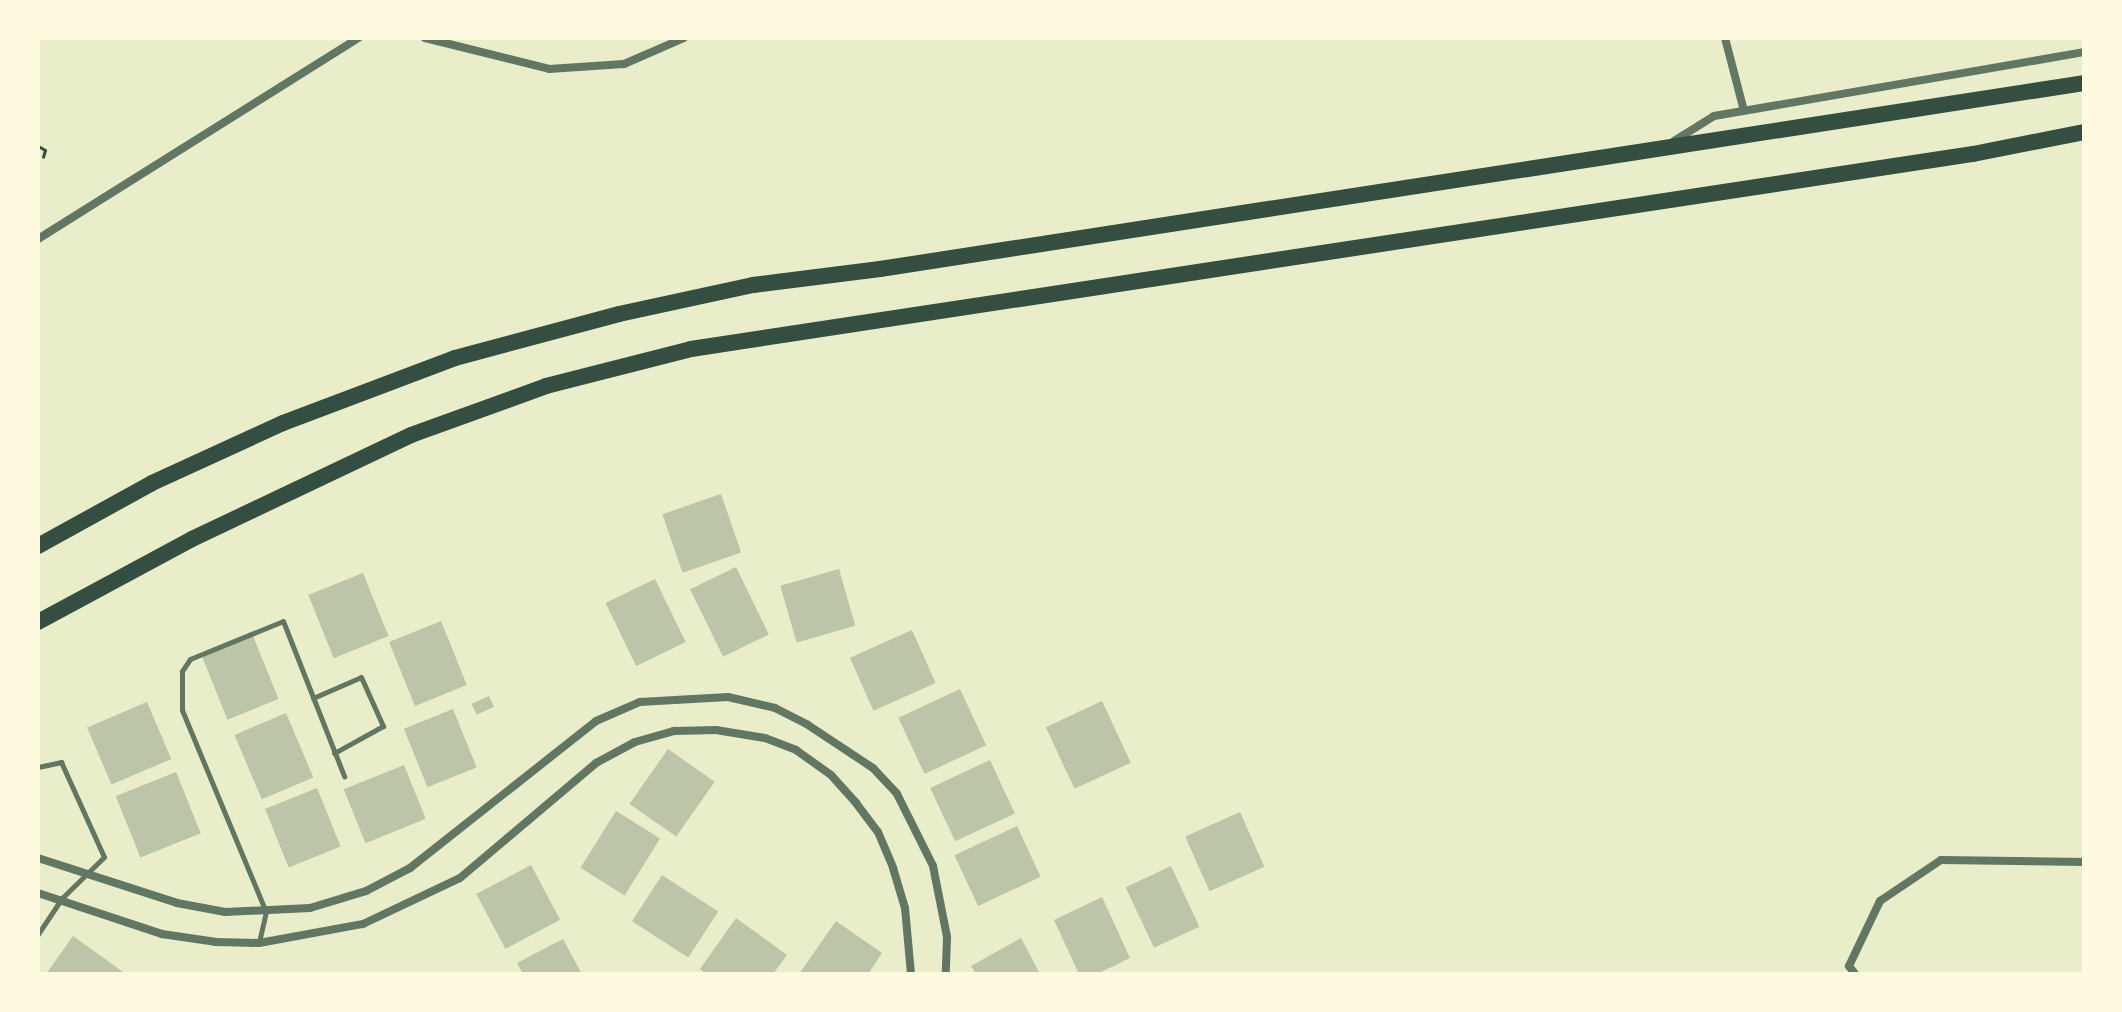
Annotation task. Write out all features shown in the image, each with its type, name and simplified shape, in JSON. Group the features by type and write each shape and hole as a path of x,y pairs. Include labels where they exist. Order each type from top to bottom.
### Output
{"highway":[{"path":"38,546 152,483 283,423 455,358 619,314 753,285 1659,150 2084,83"},
{"path":"38,622 192,539 411,435 546,386 691,349 1973,154 2084,132"}],"street":[{"path":"38,239 358,38"},
{"path":"425,38 549,69 624,64 684,38"},
{"path":"1725,38 1744,111"},
{"path":"1659,150 1714,116 2084,52"},
{"path":"38,858 94,872 177,903 266,912 310,908 366,891 410,868 596,721 640,702 728,697 775,708 808,725 873,768 897,794 933,866 947,937 946,974"},
{"path":"38,893 62,898 162,934 259,943 363,924 460,878 596,763 635,742 674,731 716,730 765,738 796,750 831,775 856,803 878,832 893,868 905,908 911,974"},
{"path":"1855,974 1849,966 1880,901 1941,860 2084,862"}],"lane":[{"path":"259,943 266,912 182,710 182,671 190,659 283,621 344,776"},
{"path":"313,698 361,677 383,726 334,753"},
{"path":"38,767 61,762 102,845 104,857 94,872 62,898 38,934"}],"path":[{"path":"38,146 45,150 43,157"}],"building":[{"path":"721,494 741,553 683,573 662,514"},
{"path":"736,567 769,634 723,657 690,589"},
{"path":"839,569 855,626 797,643 780,586"},
{"path":"363,573 388,636 334,658 308,595"},
{"path":"655,579 686,642 636,666 606,603"},
{"path":"441,621 467,685 415,706 389,642"},
{"path":"912,630 936,683 873,711 850,658"},
{"path":"253,636 278,699 227,720 202,657"},
{"path":"960,689 986,745 925,774 898,718"},
{"path":"489,696 494,707 477,715 472,704"},
{"path":"1102,701 1131,763 1075,789 1046,727"},
{"path":"147,702 171,759 111,784 87,727"},
{"path":"453,709 477,767 427,787 404,729"},
{"path":"286,713 313,777 262,799 234,735"},
{"path":"668,749 715,782 676,837 630,804"},
{"path":"990,760 1015,813 955,841 930,788"},
{"path":"404,765 426,819 365,843 344,789"},
{"path":"176,772 201,833 140,858 116,796"},
{"path":"317,788 341,846 289,867 265,809"},
{"path":"616,811 660,839 625,895 580,868"},
{"path":"1240,812 1264,867 1210,891 1185,836"},
{"path":"1017,826 1041,877 978,906 954,855"},
{"path":"531,865 560,920 505,949 476,894"},
{"path":"1171,866 1199,927 1154,948 1126,887"},
{"path":"662,875 718,911 688,958 632,921"},
{"path":"1102,897 1130,958 1097,974 1079,974 1054,920"},
{"path":"736,918 787,955 773,974 706,974 700,969"},
{"path":"836,921 882,953 868,974 799,974"},
{"path":"73,936 126,974 46,974"},
{"path":"1021,938 1040,974 976,974 971,966"},
{"path":"563,939 582,974 523,974 517,963"}]}
